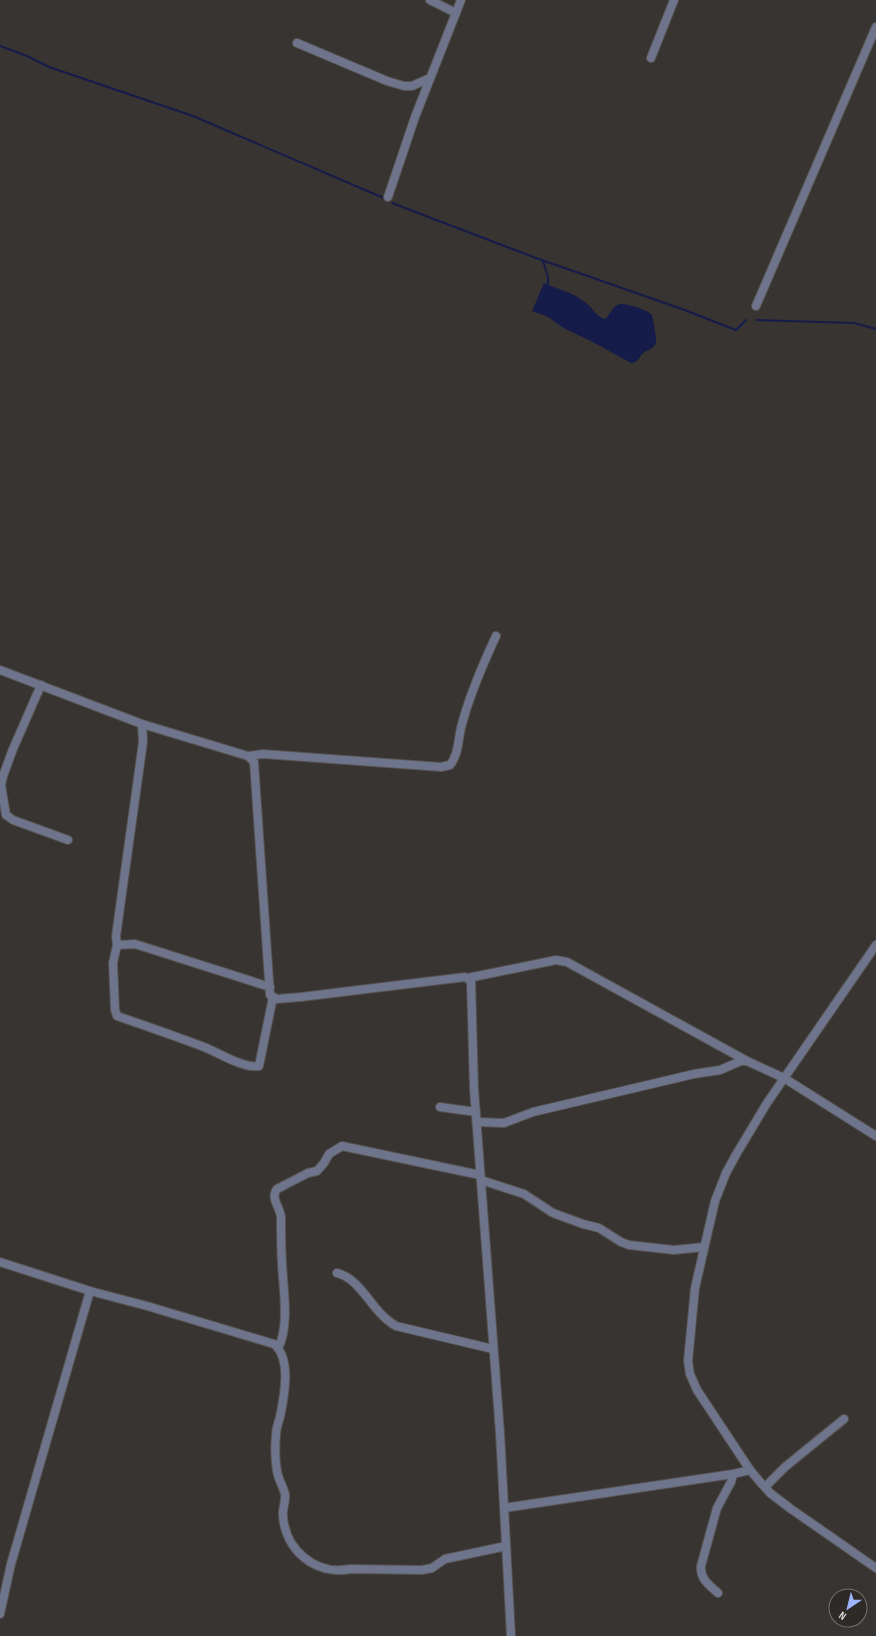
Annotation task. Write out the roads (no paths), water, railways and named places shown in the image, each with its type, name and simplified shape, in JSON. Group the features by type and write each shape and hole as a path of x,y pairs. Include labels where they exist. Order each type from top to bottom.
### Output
{"street":[{"path":"430,0 456,13"},
{"path":"388,197 415,117 461,0"},
{"path":"651,58 674,0"},
{"path":"756,306 876,27"},
{"path":"297,43 387,81 404,86 412,86 430,78"},
{"path":"0,670 142,724 248,756 263,754 441,767 450,765 456,753 462,724 481,669 496,636"},
{"path":"41,685 3,776 1,785 6,815 9,818 68,840"},
{"path":"142,724 143,742 117,928 117,945 113,963 115,1010 117,1016 205,1047 243,1064 255,1067 259,1066 273,998 270,995 254,762 248,756"},
{"path":"117,945 135,944 270,987"},
{"path":"876,945 784,1078 732,1162 716,1201 704,1247 695,1288 688,1361 690,1374 697,1390 750,1470 765,1487 777,1499 876,1568"},
{"path":"273,998 301,997 464,977 468,978 556,960 566,962 747,1061 784,1078 876,1136"},
{"path":"468,978 471,981 474,1089 504,1508 511,1636"},
{"path":"477,1122 504,1123 533,1112 686,1076 720,1070 741,1061 747,1061"},
{"path":"440,1107 476,1112"},
{"path":"278,1348 282,1340 285,1316 281,1216 274,1197 274,1192 308,1173 317,1171 329,1154 342,1146 480,1178 524,1194 553,1213 599,1228 625,1243 674,1250 704,1247"},
{"path":"0,1262 90,1291 147,1306 274,1344 282,1353 285,1364 284,1395 276,1433 277,1472 285,1497 283,1515 288,1538 305,1558 326,1569 338,1571 350,1568 422,1570 432,1568 445,1559 506,1546"},
{"path":"337,1273 344,1274 353,1281 387,1321 396,1326 493,1349"},
{"path":"0,1614 13,1556 90,1291"},
{"path":"765,1487 785,1467 844,1419"},
{"path":"504,1508 733,1474 750,1470"},
{"path":"718,1593 702,1576 700,1566 717,1508 731,1482 733,1474"}],"waterway":[{"path":"0,46 27,56 49,67 193,116 386,199"},
{"path":"392,203 536,258 682,309 736,330 746,320"},
{"path":"543,261 548,277 548,287"},
{"path":"756,320 854,323 876,329"}]}
